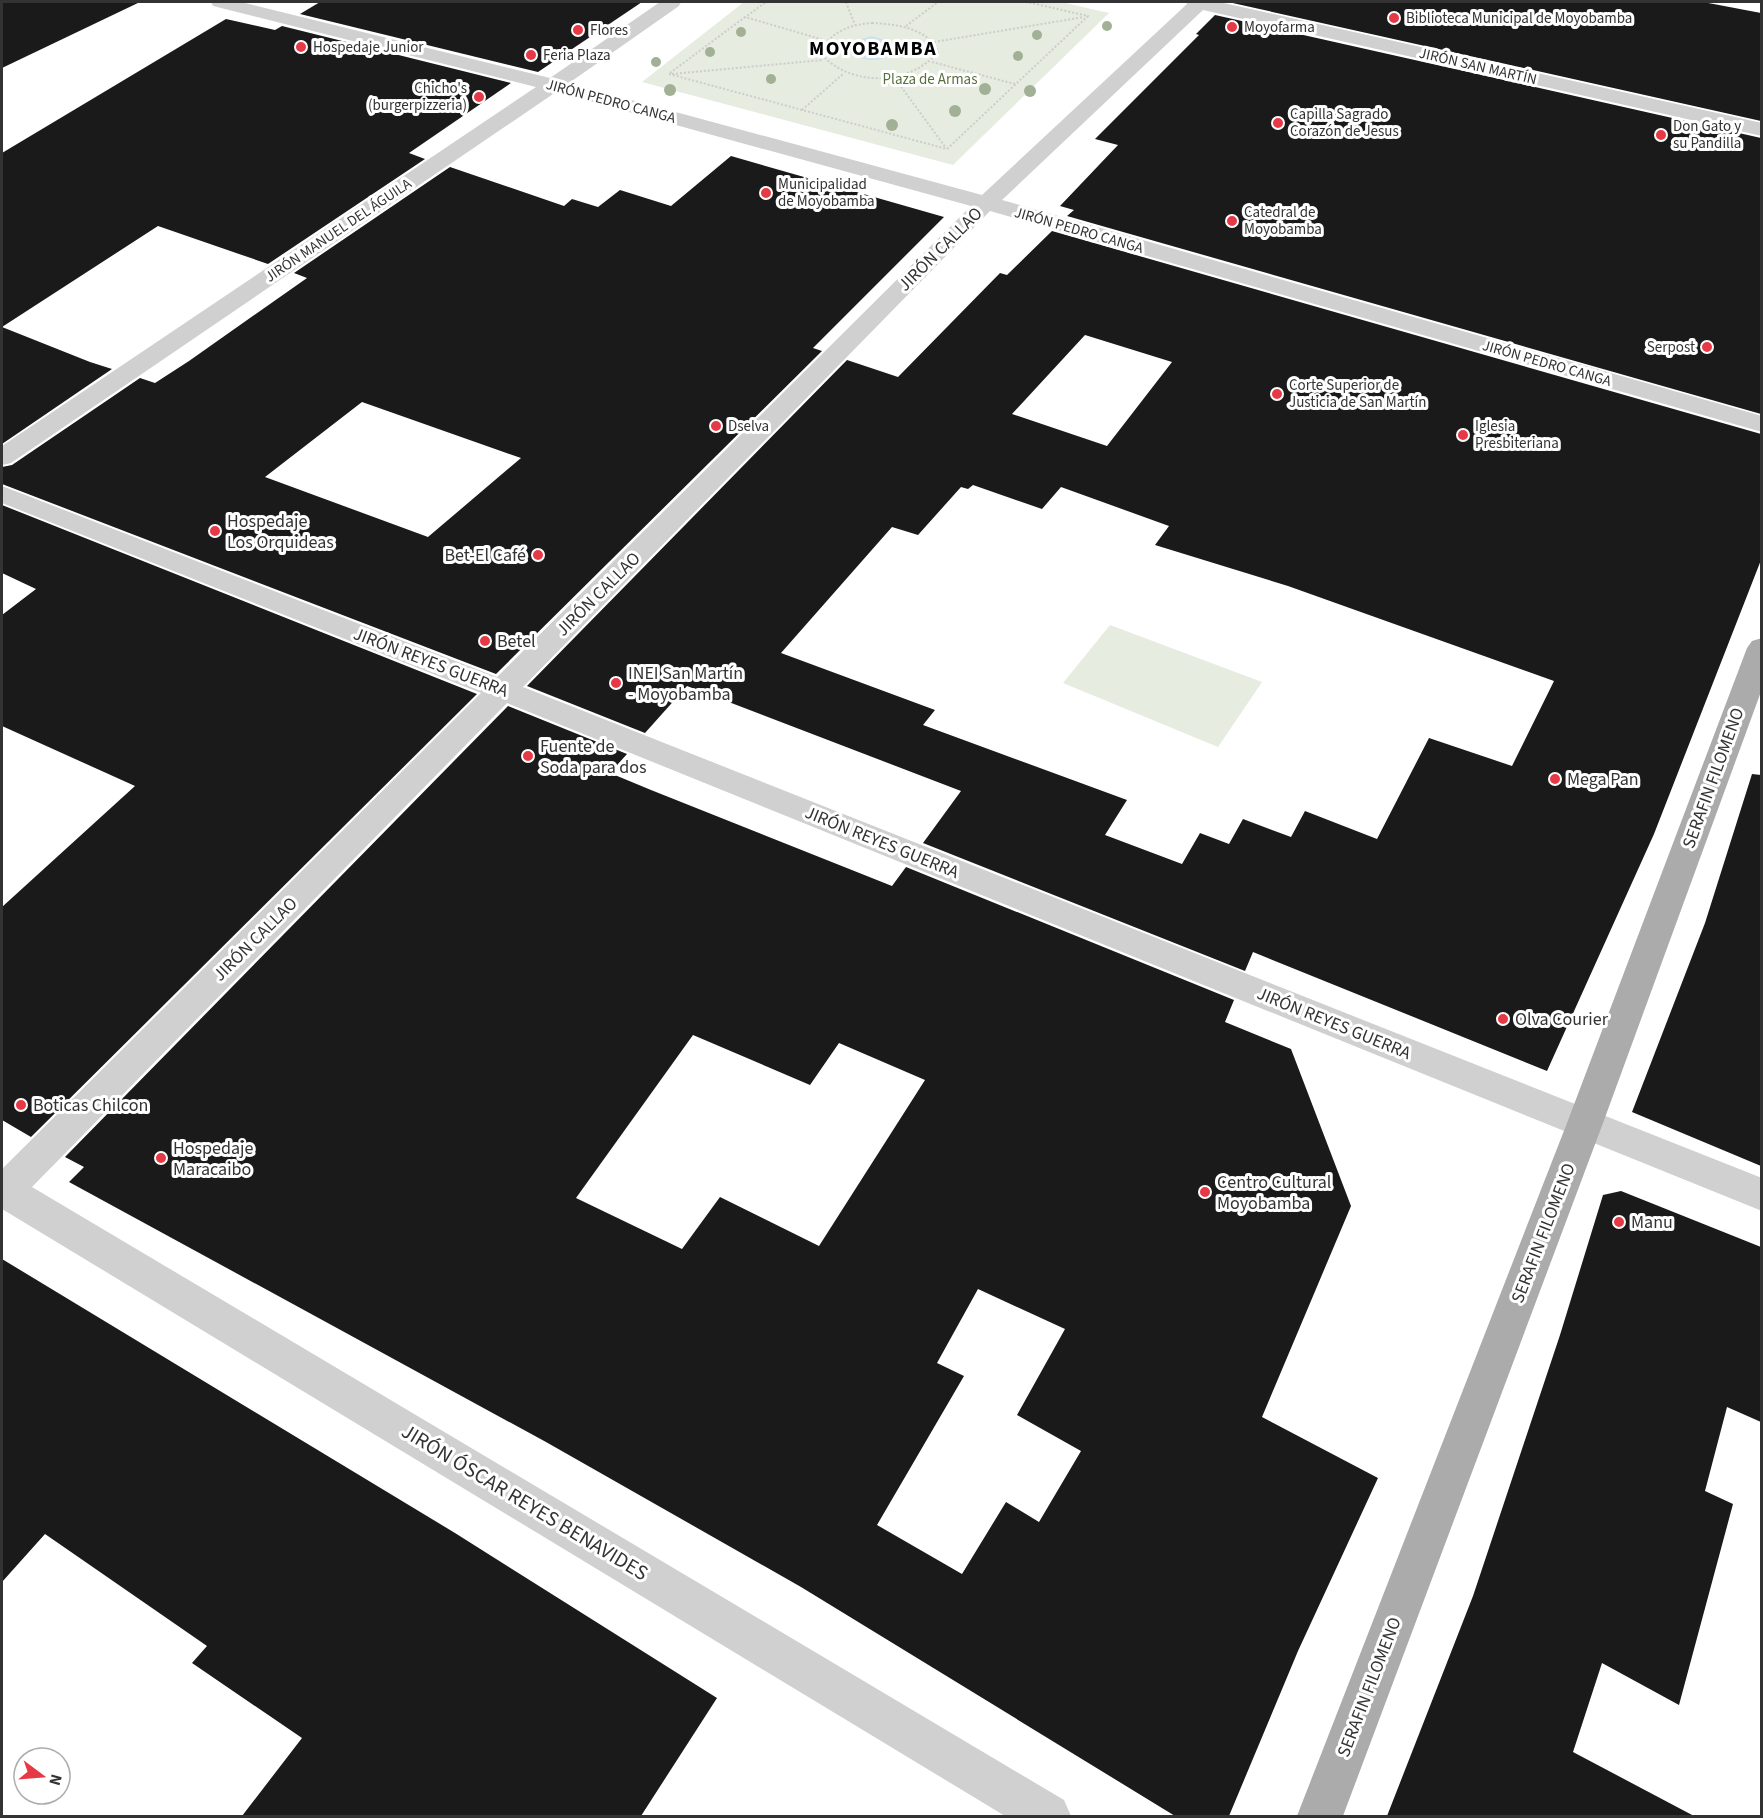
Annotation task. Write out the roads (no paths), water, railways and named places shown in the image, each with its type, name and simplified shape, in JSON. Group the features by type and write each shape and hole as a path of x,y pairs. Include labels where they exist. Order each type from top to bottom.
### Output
{"main road":[{"name":"SERAFIN FILOMENO","path":"1320,1816 1585,1123 1761,648"}],"street":[{"name":"JIRÓN PEDRO CANGA","path":"220,2 553,85 986,203 1761,424"},
{"name":"JIRÓN MANUEL DEL ÁGUILA","path":"2,457 553,85 672,2"},
{"name":"JIRÓN SAN MARTÍN","path":"1198,2 1761,130"},
{"name":"JIRÓN CALLAO","path":"3,1190 986,203 1198,2"},
{"name":"JIRÓN REYES GUERRA","path":"2,494 502,690 1761,1195"},
{"name":"JIRÓN ÓSCAR REYES BENAVIDES","path":"3,1190 1048,1816"}],"water":[{"path":"872,36 896,43 897,52 879,60 872,60 859,58 848,51 848,45 852,41"}],"place":[{"name":"Biblioteca Municipal de Moyobamba","path":"1394,18"},
{"name":"Moyofarma","path":"1232,27"},
{"name":"Flores","path":"578,30"},
{"name":"Hospedaje Junior","path":"301,47"},
{"name":"Feria Plaza","path":"531,55"},
{"name":"Chicho's (burgerpizzeria)","path":"479,97"},
{"name":"Capilla Sagrado Corazón de Jesus","path":"1278,123"},
{"name":"Don Gato y su Pandilla","path":"1661,135"},
{"name":"Municipalidad de Moyobamba","path":"766,193"},
{"name":"Catedral de Moyobamba","path":"1232,221"},
{"name":"Serpost","path":"1707,347"},
{"name":"Corte Superior de Justicia de San Martín","path":"1277,394"},
{"name":"Dselva","path":"716,426"},
{"name":"Iglesia Presbiteriana","path":"1463,435"},
{"name":"Hospedaje Los Orquideas","path":"215,531"},
{"name":"Bet-El Café","path":"538,555"},
{"name":"Betel","path":"485,641"},
{"name":"INEI San Martín - Moyobamba","path":"616,683"},
{"name":"Fuente de Soda para dos","path":"528,756"},
{"name":"Mega Pan","path":"1555,779"},
{"name":"Olva Courier","path":"1503,1019"},
{"name":"Boticas Chilcon","path":"21,1105"},
{"name":"Hospedaje Maracaibo","path":"161,1158"},
{"name":"Centro Cultural Moyobamba","path":"1205,1192"},
{"name":"Manu","path":"1619,1222"}],"district":[{"name":"MOYOBAMBA","path":"873,48"}],"park label":[{"name":"Plaza de Armas","path":"930,79"}]}
